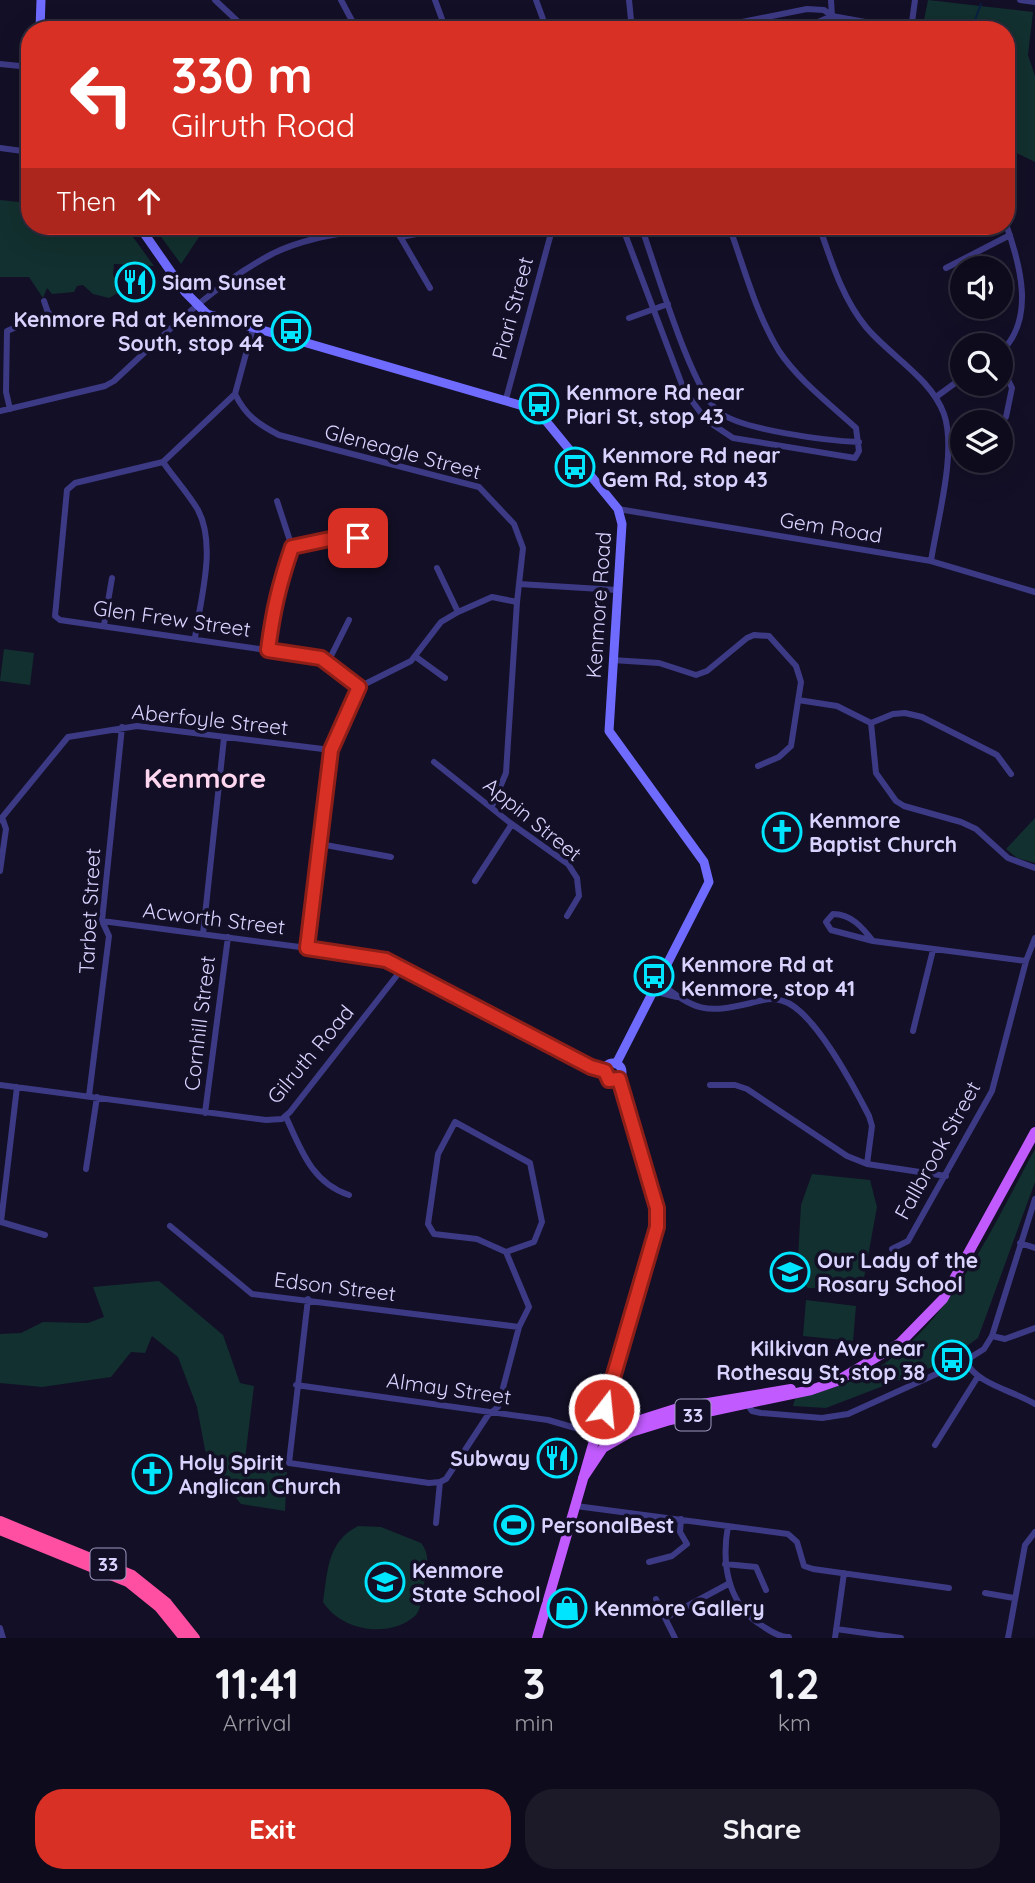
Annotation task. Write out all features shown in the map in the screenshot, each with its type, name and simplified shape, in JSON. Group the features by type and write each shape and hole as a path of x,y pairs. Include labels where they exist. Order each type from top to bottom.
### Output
{"highway":[{"name":"33","path":"0,1521 132,1575 167,1602 195,1638"},
{"name":"33","path":"0,1530 128,1582 159,1607 184,1638"}],"main road":[{"name":"33","path":"583,1478 603,1448 640,1429 794,1389 861,1366 900,1343 943,1298 1035,1132"},
{"path":"609,1391 612,1396 611,1415 618,1421 631,1421"},
{"name":"33","path":"537,1638 596,1434 631,1421 746,1400"},
{"path":"596,1434 631,1427 640,1429"}],"street":[{"path":"40,21 41,0"},
{"path":"215,0 237,21"},
{"path":"341,0 352,21"},
{"path":"435,0 443,21"},
{"path":"536,0 544,21"},
{"path":"629,0 631,21"},
{"path":"831,0 832,16"},
{"path":"912,21 915,0"},
{"path":"1020,0 1035,2"},
{"path":"747,21 807,9 824,10 832,16 860,21"},
{"path":"819,21 832,16"},
{"path":"0,64 21,66"},
{"path":"0,148 21,151"},
{"name":"Kenmore Road","path":"145,235 195,305 207,314 530,408 546,421 618,509 622,524 608,724 611,736 701,857 709,875 706,890 616,1064"},
{"path":"0,411 114,381 195,305 273,254 313,240 338,235"},
{"path":"411,235 400,237 430,288"},
{"name":"Piari Street","path":"506,399 551,235"},
{"path":"625,235 684,390 700,414 721,432 733,438 856,457 859,442 856,428 802,378 780,352 767,327 732,235"},
{"path":"644,235 699,385 718,412 740,423 859,442"},
{"path":"822,235 843,291 865,326 936,397 944,414 948,443 931,561"},
{"path":"946,268 1010,235 1027,304 1025,322 1013,341"},
{"path":"44,301 52,324"},
{"path":"629,318 668,304"},
{"path":"10,409 6,392 7,331 49,313"},
{"path":"195,638 207,552 205,540 199,512 163,462 235,394 253,328"},
{"path":"936,397 950,387"},
{"name":"Gleneagle Street","path":"235,394 244,412 279,435 478,487 487,492 521,536 523,548 516,602 506,774 492,806"},
{"name":"Glen Frew Street","path":"163,462 75,483 67,490 55,616 60,620 321,658 359,687"},
{"path":"268,650 275,596 292,547 277,501"},
{"name":"Gem Road","path":"618,509 931,561 1035,592"},
{"path":"292,547 344,536 358,538"},
{"path":"438,568 458,612"},
{"path":"104,625 112,578"},
{"path":"519,584 617,590"},
{"path":"307,948 331,750 359,687 405,666 416,657 442,622 458,612 492,597 516,602"},
{"path":"328,662 349,620"},
{"path":"611,660 659,663 696,675 707,671 747,638 762,635 775,641 796,666 800,682 790,746 779,757 758,766"},
{"path":"416,657 445,678"},
{"path":"797,701 837,706 872,723 893,714 905,713 922,717 997,755 1011,774"},
{"path":"872,723 873,764 881,781 896,801 976,829 1008,858 1035,868"},
{"name":"Aberfoyle Street","path":"1,820 68,737 137,726 331,750"},
{"name":"Tarbet Street","path":"86,1169 108,936 102,921 122,727"},
{"path":"203,934 224,738"},
{"name":"Appin Street","path":"434,762 568,864 577,878 579,896 567,916"},
{"path":"0,871 6,829 1,820"},
{"path":"475,881 512,824"},
{"path":"320,844 391,857"},
{"path":"873,941 862,927 843,914 833,914 826,922 831,930 873,941 1026,961"},
{"name":"Acworth Street","path":"102,921 376,957 402,969"},
{"name":"Cornhill Street","path":"205,1112 228,937"},
{"name":"Fallbrook Street","path":"892,1249 908,1241 992,1091 1026,961 1035,938"},
{"path":"913,1031 933,950"},
{"path":"402,969 591,1067 605,1071"},
{"name":"Gilruth Road","path":"0,1084 271,1121 286,1117 402,969"},
{"path":"658,981 678,997"},
{"path":"653,991 678,997 710,1012 772,999 795,1006 838,1059 869,1116 872,1126 867,1164"},
{"path":"596,1434 657,1227 657,1208 619,1079 621,1069 616,1064 610,1064 605,1071"},
{"path":"605,1071 609,1080 619,1079"},
{"path":"710,1085 735,1085 747,1089 847,1156 867,1164 946,1176"},
{"path":"17,1087 1,1222 46,1235"},
{"path":"286,1117 314,1174 333,1189 349,1195"},
{"path":"308,1299 289,1463 429,1483 440,1482 446,1479 499,1405 519,1327 529,1307 506,1252 477,1239 434,1234 428,1224 438,1154 454,1122 530,1163 542,1222 534,1242 506,1252"},
{"path":"746,1400 752,1411 761,1413 833,1418 872,1404 985,1349 992,1336 1035,1199"},
{"name":"Edson Street","path":"170,1226 252,1294 519,1327"},
{"path":"1020,1243 1035,1248"},
{"path":"992,1336 1005,1339 1035,1328"},
{"path":"965,1361 977,1378 1016,1392 1035,1404"},
{"path":"935,1444 977,1378"},
{"name":"Almay Street","path":"296,1385 493,1411 548,1420 596,1434"},
{"path":"436,1523 440,1482"},
{"path":"576,1506 788,1534 797,1542 804,1566 949,1588"},
{"path":"649,1562 672,1556 690,1541 680,1532 681,1519"},
{"path":"728,1526 725,1564 740,1606 757,1622 784,1637 789,1637"},
{"path":"1008,1638 1025,1545 1035,1532"},
{"path":"725,1564 756,1567 766,1590"},
{"path":"835,1638 844,1573"},
{"path":"666,1618 730,1583"},
{"path":"985,1593 1014,1598"},
{"path":"656,1599 675,1638"},
{"path":"0,1628 3,1638"},
{"path":"836,1629 901,1638"}],"green space":[{"path":"928,0 1033,12 1028,55 1035,76 1035,162 1015,152 1015,21 924,21"},
{"path":"0,200 21,202 21,235 132,235 154,266 114,264 113,275 123,290 109,298 93,294 83,285 77,286 74,292 52,294 47,288 43,298 29,277 0,277"},
{"path":"160,235 200,235 181,264"},
{"path":"4,649 34,653 30,685 0,681"},
{"path":"1035,818 1035,863 1017,858 1006,849"},
{"path":"1035,1149 1035,1182 978,1338 943,1363 826,1408 793,1406 795,1399 861,1377 891,1359 918,1335 964,1277"},
{"path":"812,1174 870,1180 877,1207 862,1289 808,1288 797,1275 801,1205"},
{"path":"159,1281 223,1335 240,1383 254,1386 244,1467 287,1472 285,1511 241,1504 219,1477 205,1450 197,1407 178,1357 152,1336 145,1353 131,1352 111,1377 42,1387 0,1383 0,1334 21,1333 43,1322 88,1323 104,1317 93,1287"},
{"path":"806,1300 856,1306 853,1341 803,1336"},
{"path":"358,1526 381,1527 421,1543 426,1552 421,1604 416,1615 406,1622 381,1629 355,1626 332,1612 323,1602 328,1568 335,1549 340,1540"}],"waterway":[{"path":"974,21 981,4"}],"place":[{"name":"Siam Sunset","path":"135,282"},
{"name":"Kenmore Rd at Kenmore South, stop 44","path":"291,331"},
{"name":"Kenmore Rd near Piari St, stop 43","path":"539,404"},
{"name":"Kenmore Rd near Gem Rd, stop 43","path":"575,467"},
{"name":"Kenmore Baptist Church","path":"782,832"},
{"name":"Kenmore Rd at Kenmore, stop 41","path":"654,976"},
{"name":"Our Lady of the Rosary School","path":"790,1272"},
{"name":"Kilkivan Ave near Rothesay St, stop 38","path":"952,1360"},
{"name":"Subway","path":"557,1458"},
{"name":"Holy Spirit Anglican Church","path":"152,1474"},
{"name":"PersonalBest","path":"514,1525"},
{"name":"Kenmore State School","path":"385,1582"},
{"name":"Kenmore Gallery","path":"567,1608"}],"district":[{"name":"Kenmore","path":"205,777"}],"route":[{"path":"358,538 344,536 292,547 275,596 268,650 321,658 359,687 331,750 307,948 386,960 502,1022 591,1067 605,1071 609,1080 619,1079 657,1208 657,1227 604,1409"}]}
